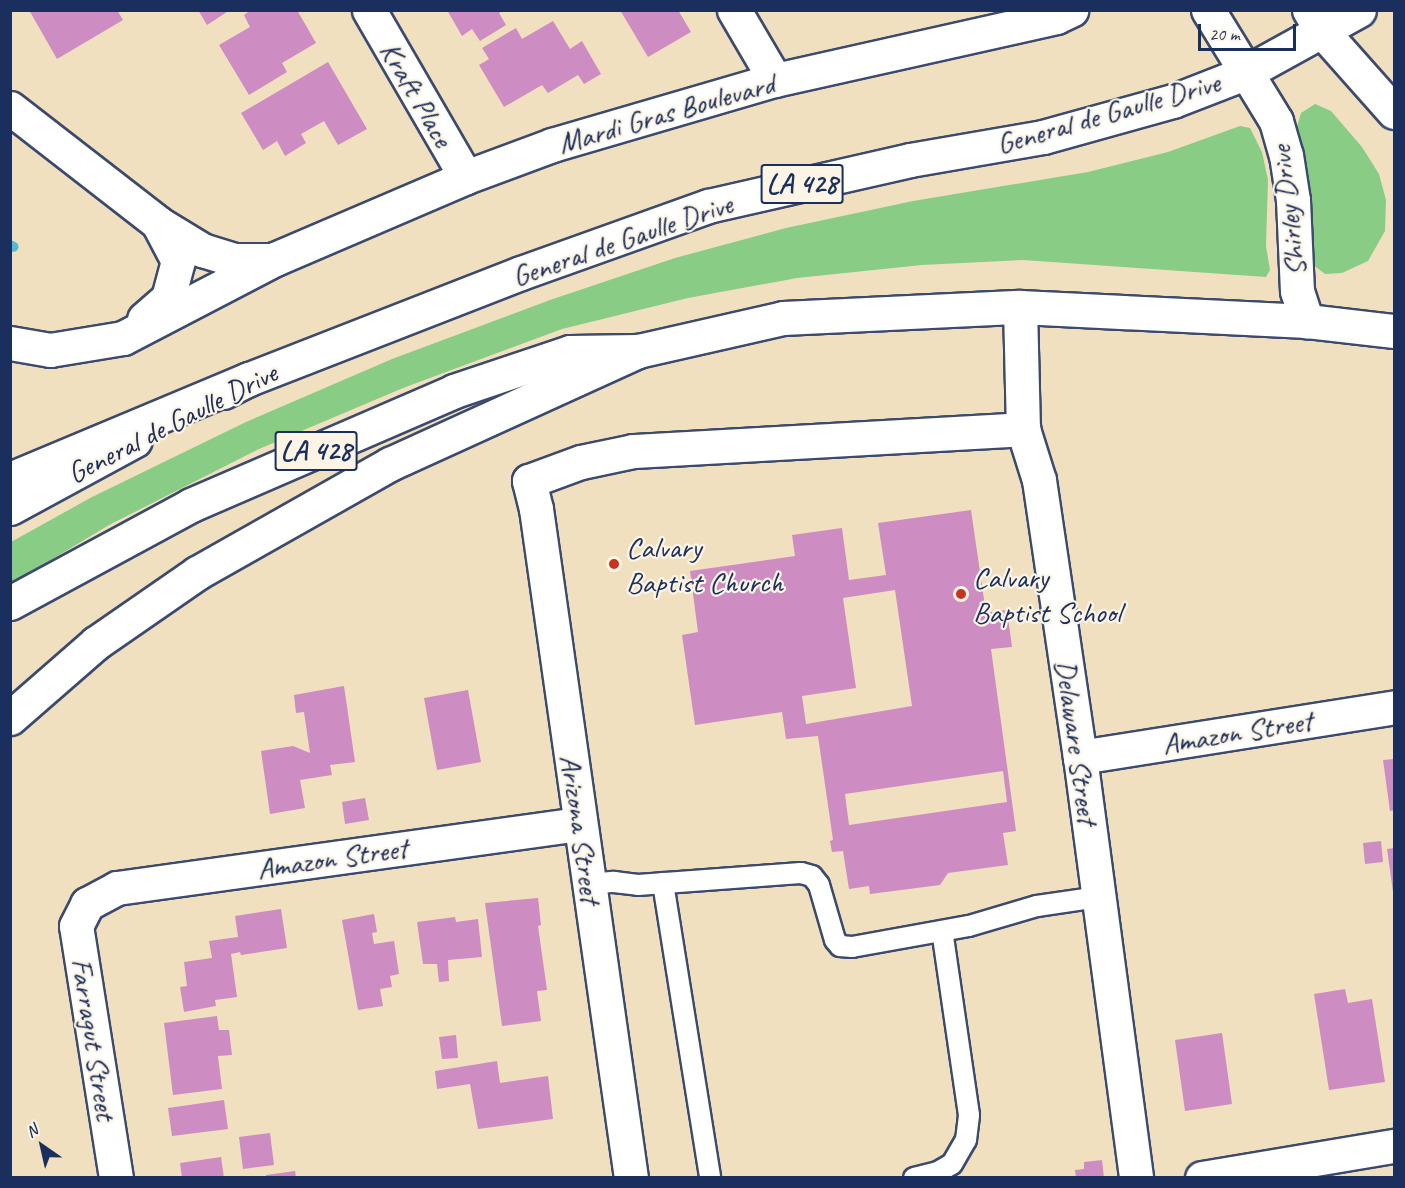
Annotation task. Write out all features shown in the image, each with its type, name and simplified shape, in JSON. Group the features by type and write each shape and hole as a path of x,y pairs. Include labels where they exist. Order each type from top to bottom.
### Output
{"main road":[{"name":"Kraft Place","path":"369,10 466,177"},
{"path":"734,10 775,80"},
{"name":"Mardi Gras Boulevard","path":"10,343 50,350 123,338 275,260 466,177 552,145 775,80 1056,17 1071,10"},
{"name":"Shirley Drive","path":"1208,10 1276,121 1286,155 1293,200 1297,291 1307,321"},
{"name":"General de Gaulle Drive","path":"10,508 249,379 521,273 708,206 910,160 1043,137 1173,101 1245,73 1316,21 1359,10"},
{"path":"1316,21 1395,112"},
{"name":"Mardi Gras Boulevard","path":"10,108 158,223 202,250 234,260 275,260"},
{"path":"123,338 168,298 178,261 158,223"},
{"name":"LA 428","path":"10,603 191,505 454,391 570,352 638,351 783,318 1020,307 1387,325"},
{"name":"Delaware Street","path":"1020,307 1023,429 1039,480 1080,757 1137,1178"},
{"path":"10,718 96,643 197,573 390,464 638,351"},
{"path":"10,479 249,379"},
{"name":"Arizona Street","path":"631,1178 536,509 529,481 581,462 633,451 1023,429"},
{"name":"Amazon Street","path":"1080,757 1395,707"},
{"name":"Amazon Street","path":"87,904 117,888 580,824"},
{"name":"Farragut Street","path":"87,904 76,926 116,1178"},
{"path":"1202,1178 1395,1146"}],"lane":[{"path":"589,884 663,883 801,873 812,876 819,885 830,928 840,946 852,947 969,926 1037,906 1099,897"},
{"path":"663,883 710,1178"},
{"path":"914,1178 938,1172 952,1164 966,1140 969,1115 942,931"}],"green space":[{"path":"1315,104 1331,111 1362,147 1379,174 1386,200 1385,231 1368,261 1342,273 1325,274 1312,264 1304,236 1309,195 1305,154 1296,130 1301,113"},
{"path":"1240,126 1250,128 1262,152 1268,180 1266,246 1270,270 1266,277 1023,260 922,265 797,278 688,298 562,329 403,388 259,449 109,525 11,584 11,542 92,497 246,422 392,359 550,300 675,258 786,228 913,201 1088,172 1168,152"}],"building":[{"path":"29,10 117,10 123,20 57,59"},
{"path":"198,10 230,10 207,25"},
{"path":"251,10 297,10 316,43 282,63 287,72 249,95 219,45 250,27 244,15"},
{"path":"447,10 503,10 499,13 506,25 480,41 472,29 462,36"},
{"path":"620,10 678,10 691,32 648,57"},
{"path":"553,21 570,49 582,41 601,74 584,84 578,75 548,93 542,85 504,107 479,65 489,59 482,48 516,28 522,39"},
{"path":"328,62 367,129 338,145 324,121 301,134 306,143 285,156 277,141 263,150 241,113"},
{"path":"971,510 986,613 1007,610 1012,647 991,649 1016,831 1003,833 1008,865 948,873 940,885 870,894 869,886 849,889 843,851 832,852 830,841 833,840 818,736 786,739 782,712 695,725 682,635 698,632 690,571 795,556 792,535 842,528 849,580 886,575 878,523","holes":["895,590 912,706 806,724 802,696 856,688 843,598","1003,771 1007,802 849,825 845,794"]},
{"path":"344,686 355,762 330,765 332,775 300,780 305,808 270,814 261,751 293,746 310,753 304,712 296,713 294,695"},
{"path":"468,690 481,762 437,770 424,698"},
{"path":"1394,759 1394,810 1390,811 1383,760"},
{"path":"365,798 369,820 345,824 342,802"},
{"path":"1381,841 1383,862 1365,864 1363,843"},
{"path":"1394,848 1394,892 1393,892 1387,849"},
{"path":"538,898 541,925 538,926 547,990 537,991 541,1021 502,1026 485,903"},
{"path":"281,909 287,948 241,955 240,952 231,954 237,997 215,1000 216,1006 184,1012 180,987 187,986 184,962 212,958 209,941 238,937 235,916"},
{"path":"374,914 377,932 372,933 374,944 394,941 399,974 390,976 392,987 380,989 383,1006 358,1010 342,920"},
{"path":"455,917 456,922 478,919 482,957 448,960 449,981 439,982 437,964 423,964 417,922"},
{"path":"1345,989 1348,1003 1372,999 1385,1082 1329,1090 1314,994"},
{"path":"217,1016 219,1030 229,1030 232,1055 218,1056 222,1089 173,1095 164,1023"},
{"path":"1222,1033 1232,1104 1185,1111 1175,1040"},
{"path":"456,1035 458,1058 442,1059 439,1037"},
{"path":"497,1061 500,1083 548,1076 553,1119 478,1129 470,1084 437,1089 435,1071"},
{"path":"224,1100 228,1129 172,1136 168,1108"},
{"path":"270,1133 274,1165 243,1169 239,1137"},
{"path":"221,1157 224,1178 182,1178 180,1163"},
{"path":"1102,1160 1104,1178 1076,1178 1075,1170 1084,1169 1084,1162"},
{"path":"295,1171 296,1178 266,1178 266,1175"}],"waterway":[{"path":"10,245 14,247"}],"place":[{"name":"Calvary Baptist Church","path":"614,564"},
{"name":"Calvary Baptist School","path":"961,594"}]}
